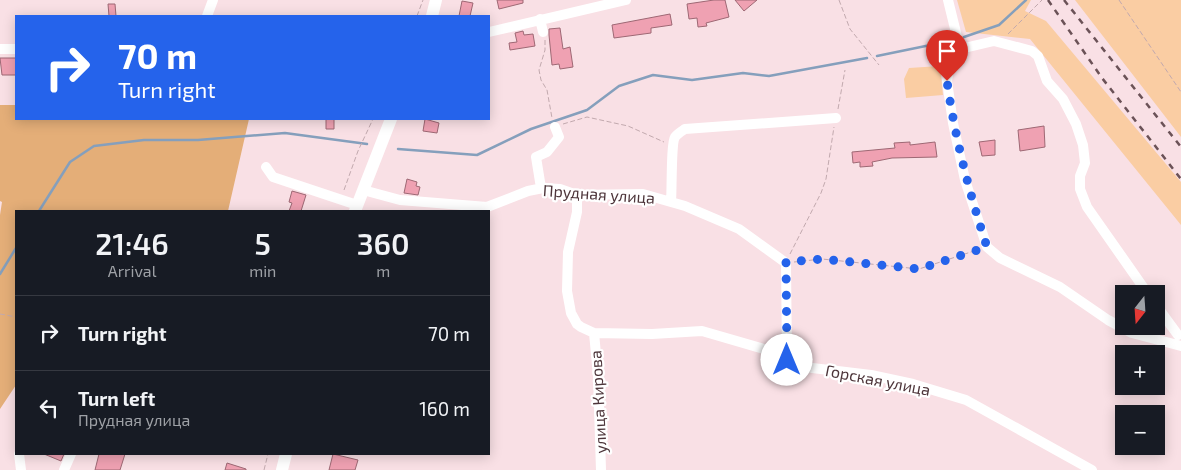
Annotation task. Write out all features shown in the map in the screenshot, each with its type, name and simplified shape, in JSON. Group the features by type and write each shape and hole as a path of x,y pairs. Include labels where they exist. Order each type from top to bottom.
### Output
{"main road":[{"path":"432,15 436,0"},
{"path":"356,208 391,120"},
{"path":"282,470 286,455"}],"street":[{"path":"207,15 212,0"},
{"path":"490,32 540,19 570,15 626,0"},
{"path":"948,0 960,50"},
{"path":"540,19 544,36"},
{"path":"1142,285 1087,207 1080,189 1080,176 1085,163 1083,145 1076,124 1063,99 1047,81 1038,56 1027,49 994,41 960,50 950,63 947,81 953,123 965,180 987,247 1000,258 1027,269 1060,287 1108,320 1132,333 1181,346"},
{"path":"0,49 15,49"},
{"path":"670,202 673,171 672,147 675,137 685,129 836,118"},
{"path":"541,188 536,157 547,152 559,137 555,127"},
{"path":"266,167 272,177 356,208"},
{"name":"Прудная улица","path":"363,190 400,200 487,207 541,188 560,189 577,196 629,193 670,202 739,229 786,262"},
{"path":"577,196 577,212 568,252 568,298 576,324 594,334"},
{"path":"786,262 787,360"},
{"path":"1154,340 1179,335 1165,317"},
{"name":"Горская улица","path":"594,334 652,334 702,331 778,353 787,360 804,367 890,379 966,400 1092,470"},
{"name":"улица Кирова","path":"594,334 598,375 601,470"},
{"path":"19,455 21,470"},
{"path":"64,470 71,455"}],"path":[{"path":"417,15 423,0"},
{"path":"839,0 850,29 879,65"},
{"path":"994,41 1013,31 1042,0"},
{"path":"1119,0 1181,92"},
{"path":"544,36 545,50 539,70 541,80 547,90 552,115"},
{"path":"786,262 821,193 826,179 845,70"},
{"path":"555,127 587,118 628,126 658,138 672,147"},
{"path":"344,190 372,120"},
{"path":"786,262 822,259 919,269 987,247"},
{"path":"0,314 15,318"},
{"path":"264,470 268,455"}],"shaded area":[{"path":"957,0 1031,0 1025,11 1046,21 1181,182 1181,225 1030,39 966,32"},
{"path":"1075,0 1181,0 1181,137"},
{"path":"940,66 943,95 906,98 904,79 909,68"},
{"path":"0,105 15,105 15,120 249,120 228,210 15,210 15,386 0,409 0,215 2,202 0,201"}],"building":[{"path":"497,0 523,0 523,3 499,9"},
{"path":"725,0 729,17 706,23 707,26 698,27 697,18 689,19 687,4"},
{"path":"735,0 757,0 744,11"},
{"path":"462,1 473,3 470,15 459,15"},
{"path":"108,4 115,4 116,15 109,15"},
{"path":"670,14 672,25 651,28 651,33 614,38 612,25"},
{"path":"560,28 563,49 570,47 573,67 560,69 559,64 552,65 549,29"},
{"path":"523,31 524,35 533,34 535,46 510,50 509,43 517,42 515,33"},
{"path":"0,58 15,58 15,75 2,75"},
{"path":"326,120 334,120 334,129 326,129"},
{"path":"425,120 439,123 437,133 423,131"},
{"path":"1044,126 1045,147 1020,151 1018,130"},
{"path":"995,140 995,155 982,156 979,142"},
{"path":"910,142 910,145 935,142 937,157 892,158 872,162 873,166 860,167 860,162 853,163 852,152 895,148 894,143"},
{"path":"407,179 417,182 416,186 420,187 418,195 404,193"},
{"path":"292,191 306,195 301,210 289,210 292,203 289,202"},
{"path":"46,455 64,455 61,461"},
{"path":"99,455 125,455 120,470 95,470"},
{"path":"333,455 358,460 355,470 329,470"},
{"path":"227,463 246,469 246,470 225,470"}],"waterway":[{"path":"964,37 999,25 1026,0"},
{"path":"877,56 950,41"},
{"path":"398,149 477,155 531,129 587,110 619,86 653,75 692,80 743,73 769,76 867,58"},
{"path":"40,210 70,162 94,146 144,140 198,140 285,133 367,144"},
{"path":"0,274 15,250"}],"railway":[{"path":"1048,0 1102,78 1181,179"},
{"path":"1064,0 1181,147"}],"route":[{"path":"787,360 786,262 822,259 919,269 987,247 965,180 953,123 947,81"}]}
